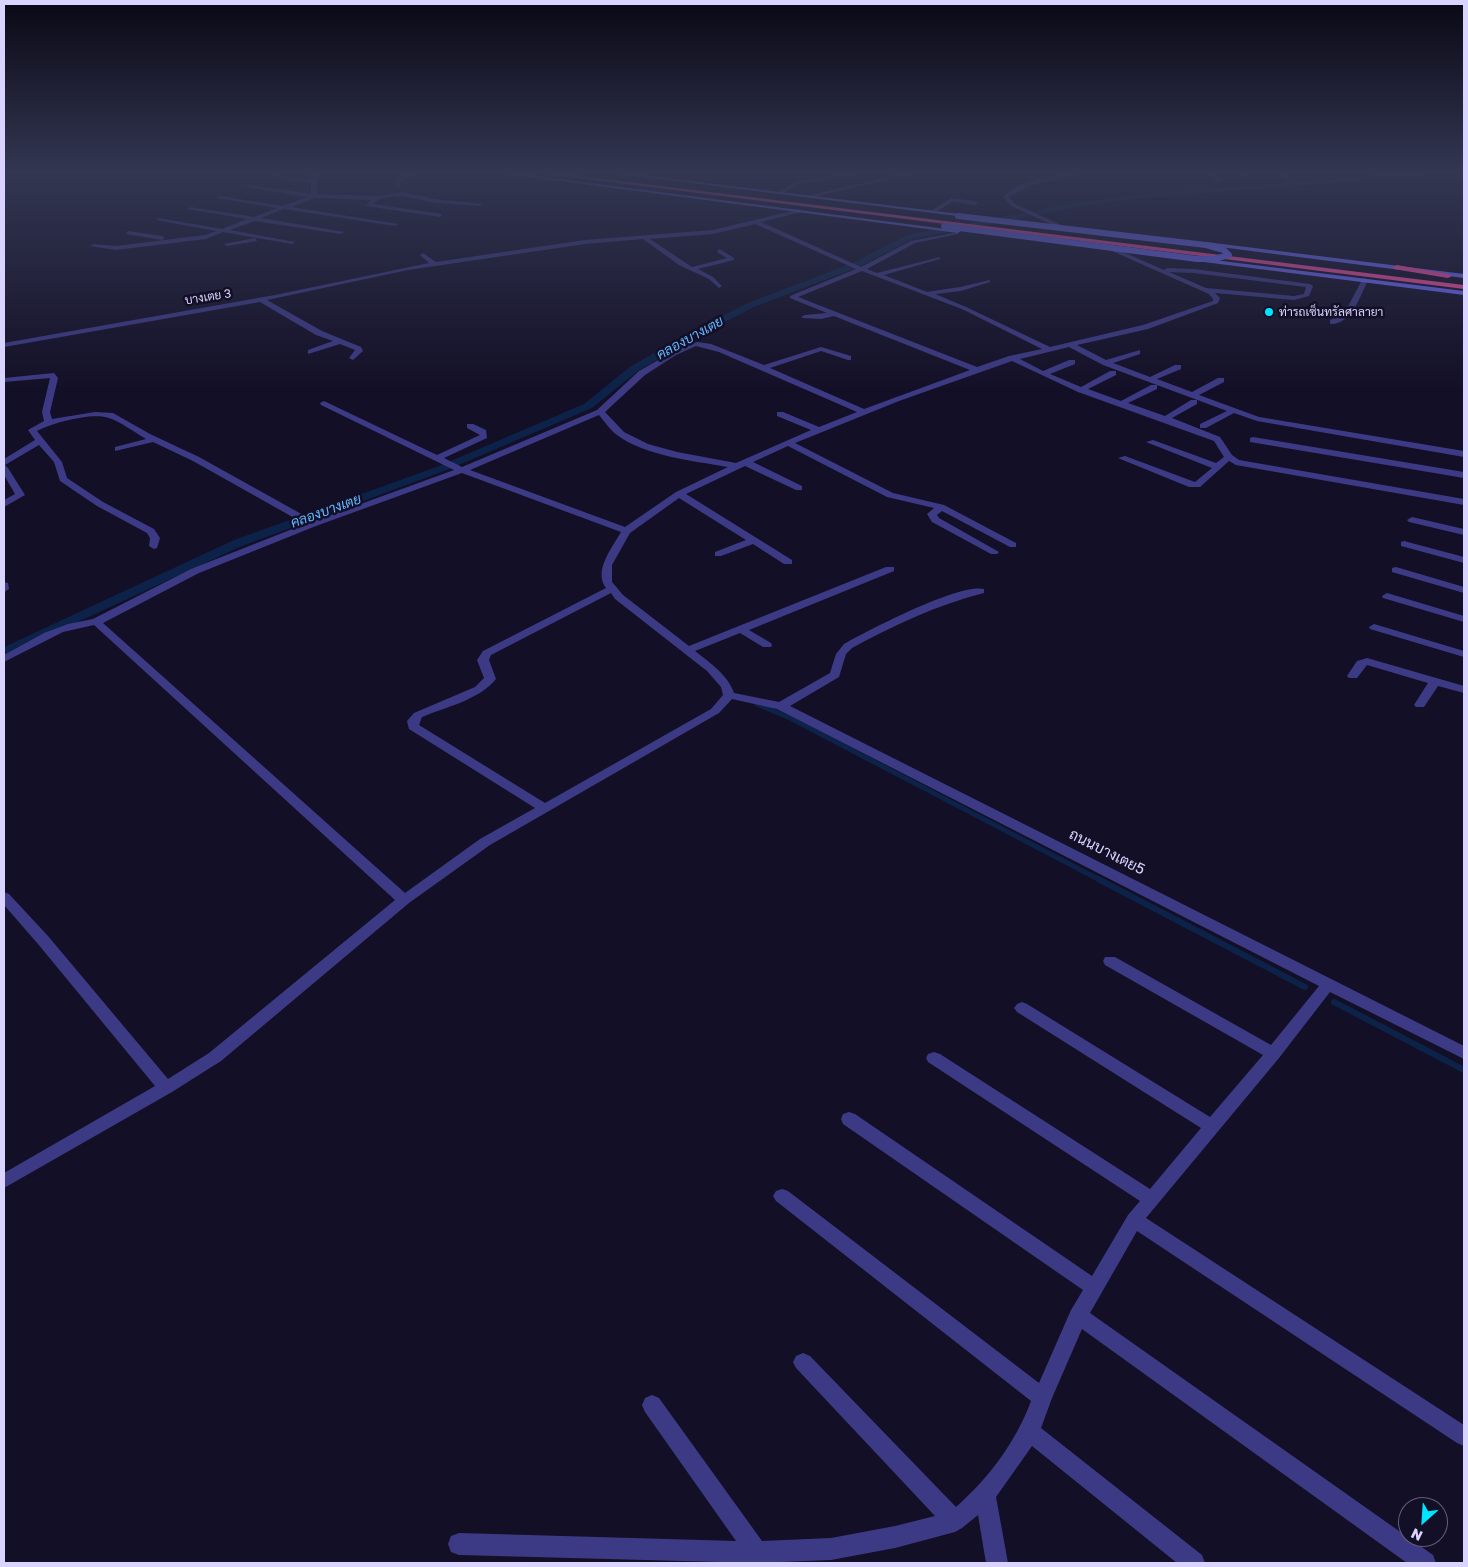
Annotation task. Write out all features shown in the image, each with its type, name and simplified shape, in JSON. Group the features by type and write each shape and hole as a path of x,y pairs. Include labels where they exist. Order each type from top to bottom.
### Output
{"highway":[{"path":"1139,247 1414,281 1464,290"},
{"path":"1181,247 1464,282"},
{"path":"1397,268 1464,277"}],"main road":[{"path":"1091,247 1464,290"},
{"path":"1106,247 1197,259 1221,258 1228,255 1224,250 1214,247"},
{"path":"1230,247 1397,268"}],"street":[{"path":"106,247 122,247"},
{"name":"บางเตย 3","path":"4,345 259,300 386,272 550,247"},
{"path":"659,247 691,269 711,278 720,286"},
{"path":"811,247 860,269 964,308 1049,350"},
{"path":"903,247 860,269 792,297 977,370"},
{"path":"1114,250 1164,272 1212,291 1294,298 1305,296 1309,289 1194,271 1164,272"},
{"path":"691,269 732,259 718,251"},
{"path":"423,255 434,264"},
{"path":"877,274 938,258"},
{"path":"1164,272 1250,280"},
{"path":"4,1181 166,1088 215,1057 404,900 485,842 715,711 729,695 726,686 711,669 611,589 607,582 606,565 626,531 679,494 741,464 864,412 1012,358 1136,329 1211,305 1216,302 1217,298 1200,276"},
{"path":"1333,322 1347,315 1365,280"},
{"path":"927,293 956,290 988,281"},
{"path":"247,292 319,333 358,349 359,351 353,358"},
{"path":"804,317 821,317 834,314"},
{"path":"312,352 341,341"},
{"path":"4,659 55,631 71,625 96,622 196,571 311,523 459,469 600,412 610,406 638,377 693,345 705,345 722,350 864,412"},
{"path":"1070,345 1153,383 1264,420 1464,454"},
{"path":"763,368 821,349 848,358"},
{"path":"1106,363 1137,352"},
{"path":"1012,358 1081,390 1217,439 1229,457 1236,462 1464,502"},
{"path":"1043,374 1072,362"},
{"path":"1121,404 1178,367"},
{"path":"1081,390 1113,373"},
{"path":"4,380 51,375 54,378 46,412 48,422"},
{"path":"1165,419 1221,380"},
{"path":"324,403 459,469 626,531"},
{"path":"1203,426 1234,410"},
{"path":"600,412 623,435 640,443 684,456 741,464 799,488"},
{"path":"154,546 155,538 151,532 100,504 63,479 58,462 39,441 32,430 48,422 105,414 196,459 311,523"},
{"path":"780,414 820,430"},
{"path":"437,458 484,436 483,432 470,426"},
{"path":"118,449 154,439"},
{"path":"1253,440 1464,475"},
{"path":"4,463 39,441"},
{"path":"1150,442 1218,467"},
{"path":"789,443 890,495 941,507 1013,545"},
{"path":"1122,458 1192,485 1197,485 1229,457"},
{"path":"4,468 20,495 4,504"},
{"path":"679,494 788,562"},
{"path":"941,507 932,514 935,520 994,552"},
{"path":"1412,520 1464,532"},
{"path":"718,554 753,541"},
{"path":"1404,544 1464,560"},
{"path":"687,651 890,569"},
{"path":"1396,570 1464,590"},
{"path":"544,808 413,726 413,721 418,715 479,689 487,683 490,679 483,660 487,653 611,589"},
{"path":"781,706 835,675 838,670 837,660 840,652 848,646 930,606 952,597 980,591"},
{"path":"1387,596 1464,619"},
{"path":"96,622 404,900"},
{"path":"1374,627 1464,654"},
{"path":"741,629 767,645"},
{"path":"1353,676 1361,663 1367,661 1464,690"},
{"path":"1420,706 1436,681"},
{"name":"ถนนบางเตย5","path":"729,695 781,706 1464,1053"},
{"path":"4,897 43,940 166,1088"},
{"path":"1110,961 1273,1054"},
{"path":"459,1544 757,1552 831,1549 895,1538 955,1521 985,1495 1030,1432 1042,1398 1078,1316 1093,1287 1134,1220 1273,1054 1329,983"},
{"path":"1022,1008 1211,1126"},
{"path":"934,1058 1151,1199"},
{"path":"849,1119 1093,1287"},
{"path":"782,1196 1042,1398"},
{"path":"1134,1220 1464,1436"},
{"path":"1078,1316 1425,1563"},
{"path":"803,1362 955,1521"},
{"path":"652,1405 757,1552"},
{"path":"1030,1432 1194,1563"},
{"path":"985,1495 997,1563"}],"waterway":[{"name":"คลองบางเตย","path":"4,652 238,543 443,468 588,406 635,368 702,330 751,305 858,264 890,247"},
{"path":"757,704 790,718 1100,880"},
{"path":"1098,879 1305,987"},
{"path":"1334,1002 1464,1070"}],"place":[{"name":"ท่ารถเซ็นทรัลศาลายา","path":"1269,312"}]}
